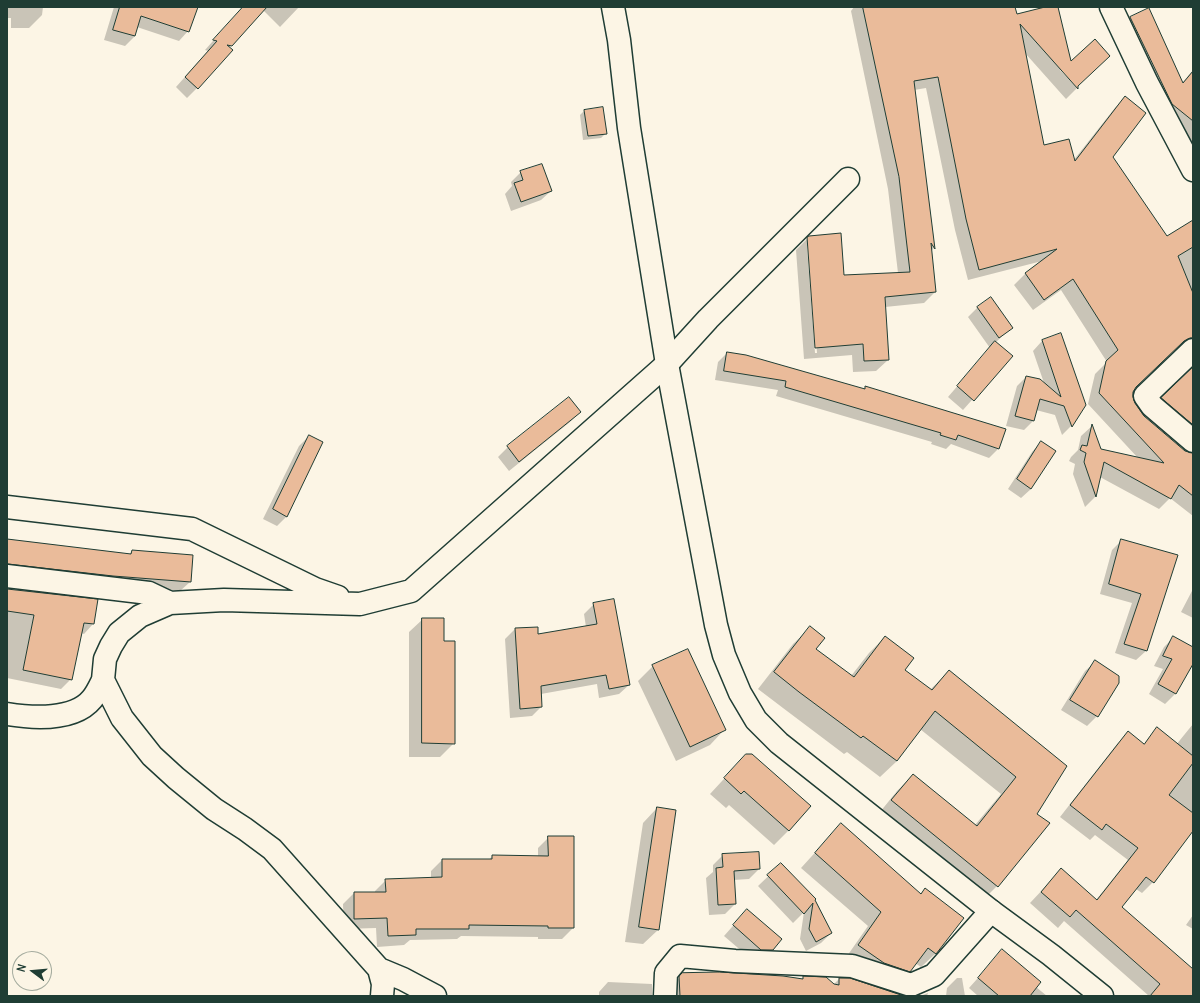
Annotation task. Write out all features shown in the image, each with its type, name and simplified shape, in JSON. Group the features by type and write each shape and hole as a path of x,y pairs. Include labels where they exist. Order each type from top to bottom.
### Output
{"street":[{"path":"613,7 619,40 629,128 667,364 716,625 724,655 740,693 756,720 779,743 991,911 1051,954 1102,996"},
{"path":"1111,7 1147,83 1193,170"},
{"path":"7,714 28,717 46,716 80,709 92,699 103,680 106,659 111,646 119,633 140,616 170,603 224,600 360,604 411,591 667,364 708,319 848,179"},
{"path":"1193,350 1145,396 1152,406 1193,441"},
{"path":"7,507 192,529 315,589 360,604"},
{"path":"7,576 148,593 170,603"},
{"path":"103,680 122,718 152,756 214,809 272,849 380,969 435,996"},
{"path":"665,996 666,973 680,956 735,961 852,966 911,985 934,975 991,911"},
{"path":"380,969 382,996"}],"building":[{"path":"120,7 198,7 189,32 141,16 135,36 113,30"},
{"path":"243,7 267,7 232,46 227,45 233,50 198,89 185,77 217,41 213,40"},
{"path":"863,7 1015,7 1017,14 1045,7 1058,7 1071,61 1095,39 1110,56 1078,86 1078,89 1020,24 1044,145 1069,139 1075,161 1125,96 1146,113 1113,157 1167,236 1193,220 1193,247 1178,256 1193,293 1193,338 1184,341 1136,387 1133,392 1133,397 1135,403 1144,416 1185,451 1193,453 1193,496 1179,485 1171,499 1104,462 1096,497 1084,462 1086,453 1080,450 1082,445 1087,446 1092,424 1101,449 1164,463 1099,393 1106,361 1118,350 1073,279 1044,300 1025,273 1057,249 979,270 966,219 938,77 914,81 935,249 931,243 936,292 885,297 889,360 864,361 863,344 815,348 807,237 841,233 844,275 910,272 899,177"},
{"path":"1149,8 1183,83 1193,71 1193,121 1172,104 1130,17"},
{"path":"603,107 607,134 588,136 584,110"},
{"path":"542,164 552,191 521,202 514,183 523,180 520,171"},
{"path":"991,297 1013,328 999,338 977,307"},
{"path":"1061,333 1086,405 1072,427 1064,406 1040,399 1034,421 1015,416 1026,376 1040,379 1061,397 1042,340"},
{"path":"995,341 1013,356 974,401 957,386"},
{"path":"727,352 746,355 865,389 865,386 1006,429 999,449 958,435 956,440 940,435 941,433 785,387 786,381 724,371"},
{"path":"1193,367 1193,425 1161,398"},
{"path":"569,397 581,412 519,462 507,446"},
{"path":"309,435 323,442 287,517 273,509"},
{"path":"1041,441 1056,451 1031,489 1017,479"},
{"path":"7,539 131,554 132,550 193,555 191,582 113,576 7,564"},
{"path":"1121,539 1178,555 1147,651 1124,644 1141,594 1109,584"},
{"path":"7,589 98,599 94,624 84,623 72,680 23,670 34,615 7,611"},
{"path":"614,599 630,685 609,689 606,675 541,686 542,707 520,709 515,628 538,627 538,634 597,624 593,603"},
{"path":"422,618 444,618 444,641 455,641 455,744 422,743"},
{"path":"810,626 825,638 816,649 854,677 885,636 914,658 905,670 932,690 949,670 1067,766 1037,814 1050,823 998,887 891,800 913,774 977,826 1016,777 935,711 897,761 863,736 861,738 774,672"},
{"path":"1173,636 1193,647 1193,664 1176,694 1158,684 1172,659 1163,656"},
{"path":"688,649 726,730 690,747 652,665"},
{"path":"1095,660 1119,676 1119,683 1098,717 1070,700"},
{"path":"1157,727 1193,756 1193,763 1169,795 1193,813 1193,831 1154,883 1146,877 1122,907 1193,969 1193,996 1150,996 1160,984 1076,910 1070,917 1041,892 1061,868 1097,900 1138,848 1106,824 1102,830 1070,805 1128,731 1144,744"},
{"path":"746,754 752,754 811,806 789,831 744,791 741,794 724,778"},
{"path":"657,807 676,810 659,930 639,927"},
{"path":"841,823 921,894 925,888 964,918 936,954 928,948 910,972 884,963 858,945 881,912 815,853"},
{"path":"548,836 574,836 574,928 548,928 548,926 469,925 469,929 416,929 416,935 388,936 387,918 354,919 354,892 386,892 385,879 442,877 442,859 492,859 492,855 548,856"},
{"path":"759,852 760,869 734,871 736,904 718,905 716,868 723,867 722,854"},
{"path":"781,863 816,899 815,900 832,933 816,942 809,929 813,903 804,914 767,875"},
{"path":"747,909 782,939 773,950 761,950 733,925"},
{"path":"1002,949 1041,982 1030,996 999,996 978,978"},
{"path":"720,972 783,976 803,979 803,976 826,977 834,984 839,985 839,978 850,978 904,996 680,996 679,976 682,973"}]}
